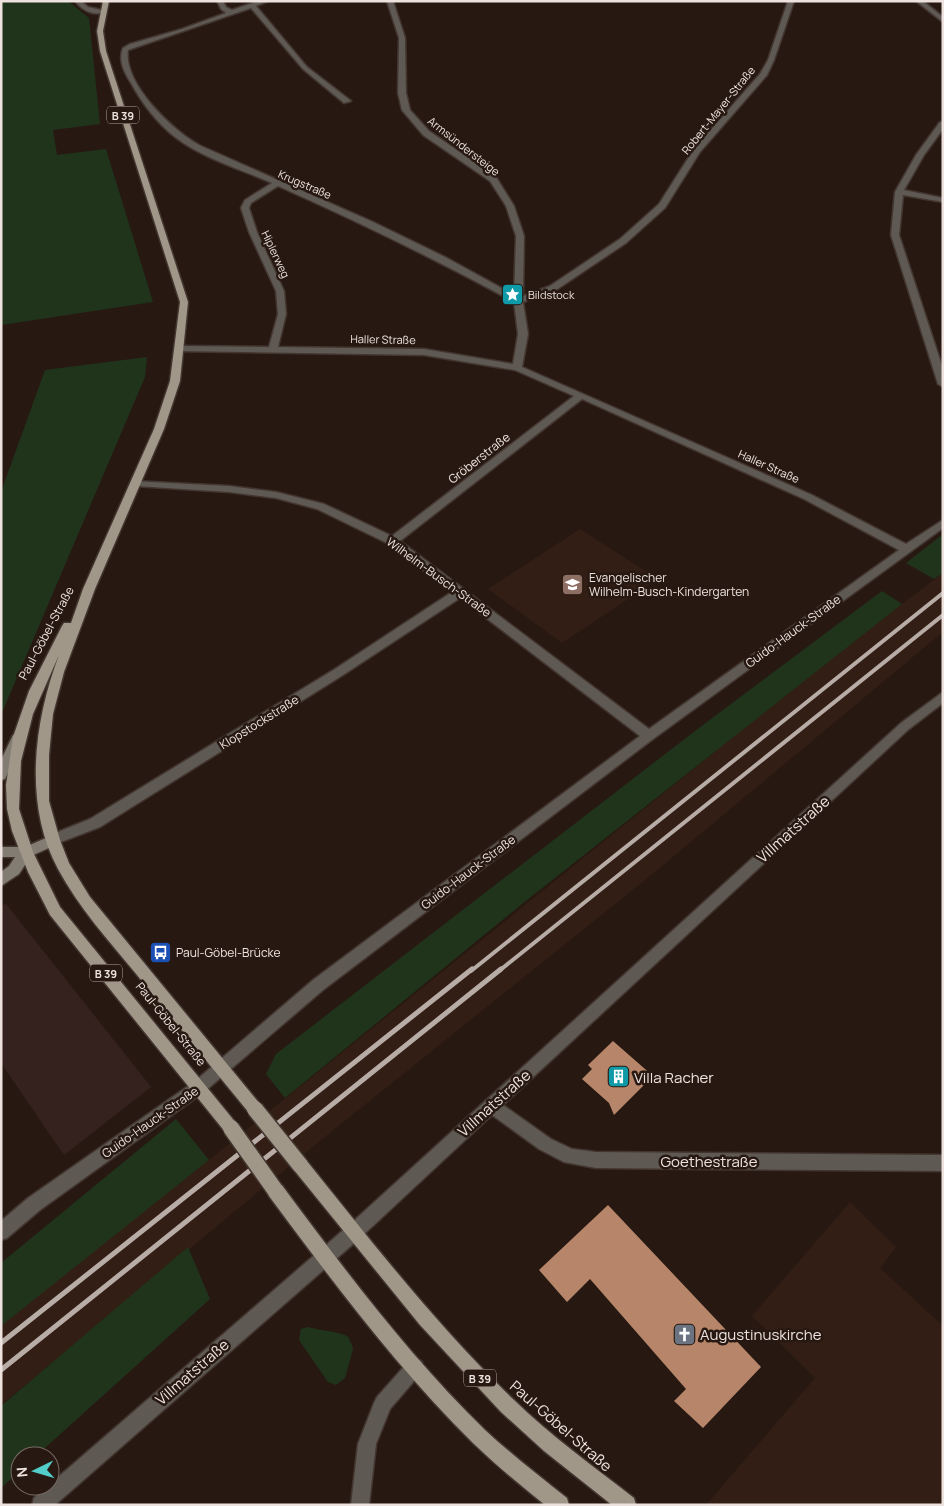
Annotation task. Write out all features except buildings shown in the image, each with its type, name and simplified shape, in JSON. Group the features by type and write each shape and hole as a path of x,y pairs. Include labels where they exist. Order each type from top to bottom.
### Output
{"main road":[{"name":"B 39","path":"105,6 100,31 103,51 184,302 180,349"},
{"name":"Paul-Göbel-Straße","path":"180,349 175,381 159,429 89,589 58,672 47,714 43,755 43,801 52,840 63,865 85,901 138,968 223,1067 417,1310 508,1407 572,1462 627,1505"},
{"name":"Paul-Göbel-Straße","path":"89,589 42,674 26,715 14,762 13,810 26,852 35,875 55,911 231,1128 324,1257"},
{"name":"B 39","path":"324,1257 415,1367 469,1427 560,1505"}],"street":[{"path":"78,1 81,6 90,11 105,6"},
{"path":"220,1 223,8 232,13 266,1"},
{"name":"Armsündersteige","path":"390,1 402,38 402,93 406,110 426,133 493,179 510,206 520,236 518,301 523,334 517,368"},
{"name":"Robert-Mayer-Straße","path":"518,301 553,288 623,241 662,206 697,152 763,75 771,60 791,1"},
{"path":"919,1 943,20"},
{"path":"252,6 305,68 347,101"},
{"name":"Krugstraße","path":"232,13 184,30 137,43 125,49 123,56 139,92 167,127 185,141 276,184 386,232 442,259 518,301"},
{"path":"943,124 920,155 899,192 894,236 943,384"},
{"name":"Hiplerweg","path":"273,350 282,314 280,290 253,232 245,208 248,202 276,184"},
{"path":"899,192 943,200"},
{"name":"Haller Straße","path":"180,349 424,352 517,368 808,497 906,549"},
{"name":"Gröberstraße","path":"393,541 581,395"},
{"name":"Wilhelm-Busch-Straße","path":"136,483 229,489 276,495 320,506 393,541 649,736"},
{"name":"Guido-Hauck-Straße","path":"1,1232 34,1204 199,1087 318,985 649,736 943,523"},
{"name":"Klopstockstraße","path":"52,840 95,822 339,672 460,592"},
{"name":"Villmatstraße","path":"41,1505 354,1232 905,726 943,696"},
{"path":"1,775 26,715"},
{"path":"1,852 26,852 52,840"},
{"path":"1,880 14,870 26,852"},
{"name":"Goethestraße","path":"492,1105 545,1144 570,1156 596,1160 943,1163"},
{"path":"360,1505 367,1444 383,1403 415,1367"}],"shaded area":[{"name":"Evangelischer Wilhelm-Busch-Kindergarten","path":"580,529 658,579 562,643 488,589"},
{"path":"943,573 943,632 650,876 321,1140 1,1405 1,1323 209,1160 732,738"},
{"path":"6,904 151,1087 64,1155 1,1063 1,906"},
{"path":"850,1202 896,1247 880,1268 943,1326 943,1505 706,1505 815,1378 752,1316"}],"green space":[{"path":"1,1 68,1 89,18 100,124 53,130 57,155 106,149 153,302 1,325"},
{"path":"147,357 145,377 1,715 1,492 45,370"},
{"path":"943,534 943,573 934,579 906,563"},
{"path":"882,591 902,604 522,904 285,1098 266,1074 276,1054 695,731"},
{"path":"176,1119 209,1160 1,1326 1,1263"},
{"path":"188,1247 210,1299 47,1446 10,1446 10,1480 1,1488 1,1406"},
{"path":"308,1327 348,1337 353,1349 345,1378 336,1385 328,1382 299,1340 301,1329"}],"railway":[{"path":"471,971 943,593"},
{"path":"499,971 943,615"},
{"path":"1,1343 472,969"},
{"path":"1,1370 501,969"}],"place":[{"name":"Bildstock","path":"512,294"},
{"name":"Evangelischer Wilhelm-Busch-Kindergarten","path":"573,584"},
{"name":"Paul-Göbel-Brücke","path":"160,952"},
{"name":"Villa Racher","path":"618,1077"},
{"name":"Augustinuskirche","path":"684,1334"}]}
